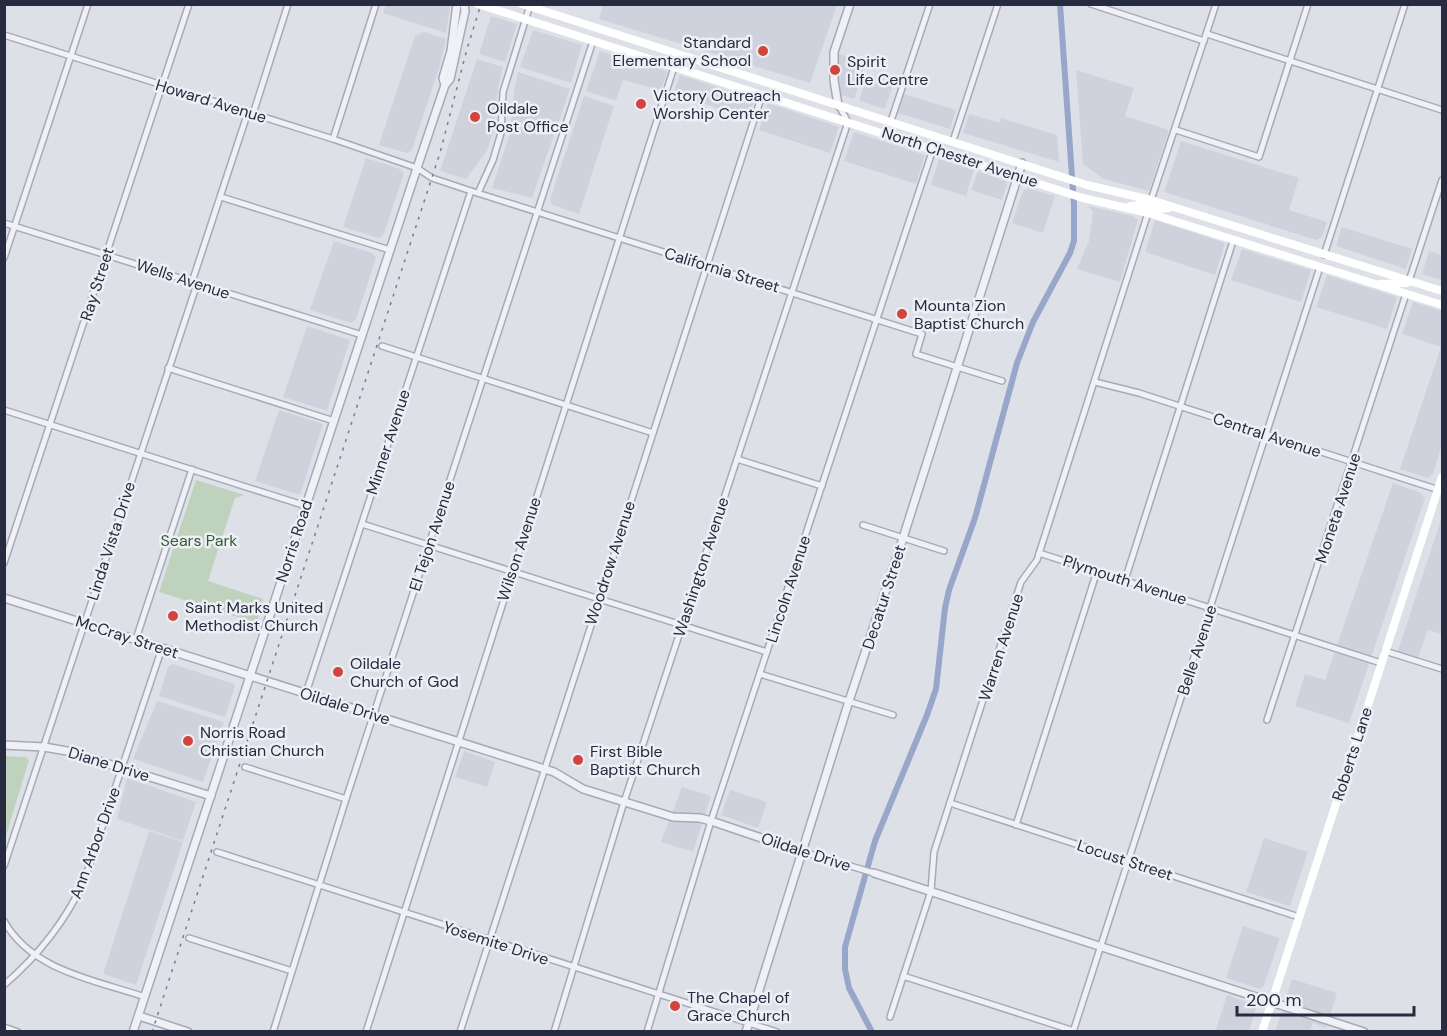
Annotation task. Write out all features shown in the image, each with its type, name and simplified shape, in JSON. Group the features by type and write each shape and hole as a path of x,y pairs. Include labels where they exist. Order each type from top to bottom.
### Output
{"main road":[{"name":"North Chester Avenue","path":"478,4 1083,198 1148,213 1443,305"},
{"name":"North Chester Avenue","path":"528,5 1087,185 1151,200 1443,291"},
{"path":"922,145 943,146 953,141"},
{"path":"1122,207 1146,205 1150,204 1151,200"},
{"path":"1148,213 1155,208 1177,208"},
{"path":"1373,284 1410,281"},
{"name":"Roberts Lane","path":"1262,1032 1443,477"}],"street":[{"path":"4,258 88,4"},
{"name":"Ray Street","path":"4,563 189,4"},
{"name":"Linda Vista Drive","path":"4,866 168,368 220,197 288,4"},
{"path":"333,139 376,4"},
{"name":"Norris Road","path":"445,85 443,78 451,51 457,4"},
{"name":"Norris Road","path":"133,1032 417,168 445,85 450,79 458,53 465,11 464,4"},
{"path":"848,122 838,105 834,80 834,52 850,4"},
{"path":"891,121 930,4"},
{"path":"953,141 998,4"},
{"path":"1091,4 1204,41"},
{"path":"1151,200 1216,4"},
{"path":"1176,130 1259,157 1308,4"},
{"path":"1324,255 1405,4"},
{"path":"478,193 501,133 503,92 526,20 528,5"},
{"path":"1207,34 1443,110"},
{"name":"Howard Avenue","path":"4,35 333,139 417,168"},
{"name":"El Tejon Avenue","path":"273,1032 373,714 593,41"},
{"name":"Wilson Avenue","path":"366,1032 674,67"},
{"name":"Woodrow Avenue","path":"460,1032 543,768 762,94"},
{"name":"Washington Avenue","path":"554,1032 624,802 848,122"},
{"name":"Lincoln Avenue","path":"647,1032 711,821 933,149"},
{"name":"Decatur Street","path":"746,1032 849,701 1022,163"},
{"name":"California Street","path":"417,168 432,178 471,191 922,334 916,354 1002,381"},
{"path":"1410,281 1443,180"},
{"name":"Minner Avenue","path":"306,693 471,191"},
{"path":"220,197 390,250"},
{"name":"Warren Avenue","path":"890,1017 931,891 934,852 1021,582 1040,553 1148,213"},
{"name":"Wells Avenue","path":"4,223 362,335"},
{"path":"1125,580 1233,241"},
{"name":"Belle Avenue","path":"1073,1031 1320,267"},
{"name":"Moneta Avenue","path":"1267,720 1406,294"},
{"path":"382,346 653,433"},
{"path":"168,368 334,421"},
{"name":"Central Avenue","path":"1095,382 1181,407 1439,490"},
{"path":"4,410 306,506"},
{"path":"737,459 822,486"},
{"path":"136,639 192,470"},
{"path":"362,524 767,652"},
{"path":"863,525 944,550"},
{"name":"Plymouth Avenue","path":"1040,553 1381,663"},
{"path":"1016,825 1097,571"},
{"name":"McCray Street","path":"4,598 250,677"},
{"name":"Ann Arbor Drive","path":"4,985 36,956 67,915 84,881 162,648"},
{"path":"1385,651 1443,669"},
{"path":"760,674 893,715"},
{"name":"Oildale Drive","path":"250,677 543,768 580,788 673,817 700,818 711,821 1364,1032"},
{"name":"Diane Drive","path":"4,745 44,747 86,756 211,796"},
{"path":"245,767 346,799"},
{"name":"Locust Street","path":"950,803 1299,917"},
{"name":"Yosemite Drive","path":"217,852 777,1032"},
{"path":"4,921 15,937 36,956 58,968 145,997"},
{"path":"189,938 292,971"},
{"path":"903,975 1073,1031"},
{"path":"138,1016 188,1032"},
{"path":"4,1027 18,1032"}],"shaded area":[{"name":"Standard Elementary School","path":"603,4 837,5 810,83 599,19"},
{"path":"386,5 449,5 446,33 383,13"},
{"path":"491,16 517,24 505,62 479,54"},
{"path":"533,30 582,45 571,83 520,67"},
{"path":"424,32 446,39 440,65 412,150 407,153 379,145 415,36"},
{"path":"600,51 667,71 661,90 623,80 617,98 614,100 586,91"},
{"path":"839,54 866,62 854,99 833,92 829,88"},
{"path":"477,59 503,67 493,133 487,151 466,179 440,171"},
{"path":"1076,70 1134,88 1125,116 1169,130 1149,191 1104,179 1083,164"},
{"path":"518,72 570,89 532,198 492,188 510,133"},
{"path":"680,75 754,99 750,118 673,94"},
{"path":"867,77 893,85 885,109 859,101"},
{"path":"904,94 956,110 950,129 898,113"},
{"path":"584,96 614,106 579,214 553,205 550,200"},
{"path":"768,103 839,127 830,153 759,130"},
{"path":"969,114 1000,123 1001,118 1057,135 1059,162 963,133"},
{"path":"854,132 925,155 916,184 844,161"},
{"path":"1181,141 1299,178 1289,210 1327,222 1322,237 1316,240 1164,192"},
{"path":"366,158 400,169 404,173 384,234 379,238 343,227"},
{"path":"939,159 974,170 966,196 931,185"},
{"path":"978,171 1006,181 1007,185 1002,200 971,190"},
{"path":"1027,188 1055,196 1043,233 1012,223 1023,191"},
{"path":"1088,206 1133,216 1138,220 1120,282 1077,269 1089,241 1093,212"},
{"path":"1155,220 1225,243 1215,275 1145,252"},
{"path":"1342,227 1412,249 1406,269 1336,246"},
{"path":"334,241 372,253 376,258 356,319 351,323 310,310"},
{"path":"1242,249 1311,270 1301,302 1231,280"},
{"path":"1429,251 1442,255 1442,280 1422,274"},
{"path":"1327,275 1397,297 1387,329 1316,307"},
{"path":"1413,302 1442,311 1442,444 1433,474 1428,478 1400,469 1441,347 1402,334"},
{"path":"307,326 350,340 327,411 283,397"},
{"path":"279,410 323,424 300,495 255,481"},
{"path":"1393,483 1421,493 1425,498 1349,723 1295,706 1305,674 1325,680"},
{"path":"1442,516 1442,634 1428,630 1416,663 1396,657"},
{"path":"173,664 234,684 225,717 159,696 168,667"},
{"path":"157,701 224,722 203,782 133,759"},
{"path":"464,751 495,762 487,787 455,777"},
{"path":"127,778 196,802 183,841 117,819"},
{"path":"682,787 711,796 693,852 661,842"},
{"path":"730,790 767,802 758,828 721,815"},
{"path":"149,831 183,842 136,985 103,974"},
{"path":"1264,838 1308,852 1290,906 1246,892"},
{"path":"1243,926 1280,938 1264,985 1260,989 1226,978"},
{"path":"1292,979 1337,993 1326,1028 1313,1023 1310,1031 1275,1032"},
{"path":"1227,995 1255,1005 1249,1031 1216,1030"}],"green space":[{"name":"Sears Park","path":"196,480 244,495 235,498 208,581 263,599 257,623 159,592"},
{"path":"5,756 25,757 29,760 5,839"}],"waterway":[{"path":"872,1032 849,988 845,969 845,947 875,841 936,689 949,590 975,518 1017,363 1033,322 1070,253 1074,241 1074,205 1060,4"}],"railway":[{"path":"152,1032 440,153 481,4"}],"place":[{"name":"Standard Elementary School","path":"763,51"},
{"name":"Spirit Life Centre","path":"835,70"},
{"name":"Victory Outreach Worship Center","path":"641,104"},
{"name":"Oildale Post Office","path":"475,117"},
{"name":"Mounta Zion Baptist Church","path":"902,314"},
{"name":"Saint Marks United Methodist Church","path":"173,616"},
{"name":"Oildale Church of God","path":"338,672"},
{"name":"Norris Road Christian Church","path":"188,741"},
{"name":"First Bible Baptist Church","path":"578,760"},
{"name":"The Chapel of Grace Church","path":"675,1006"}]}
